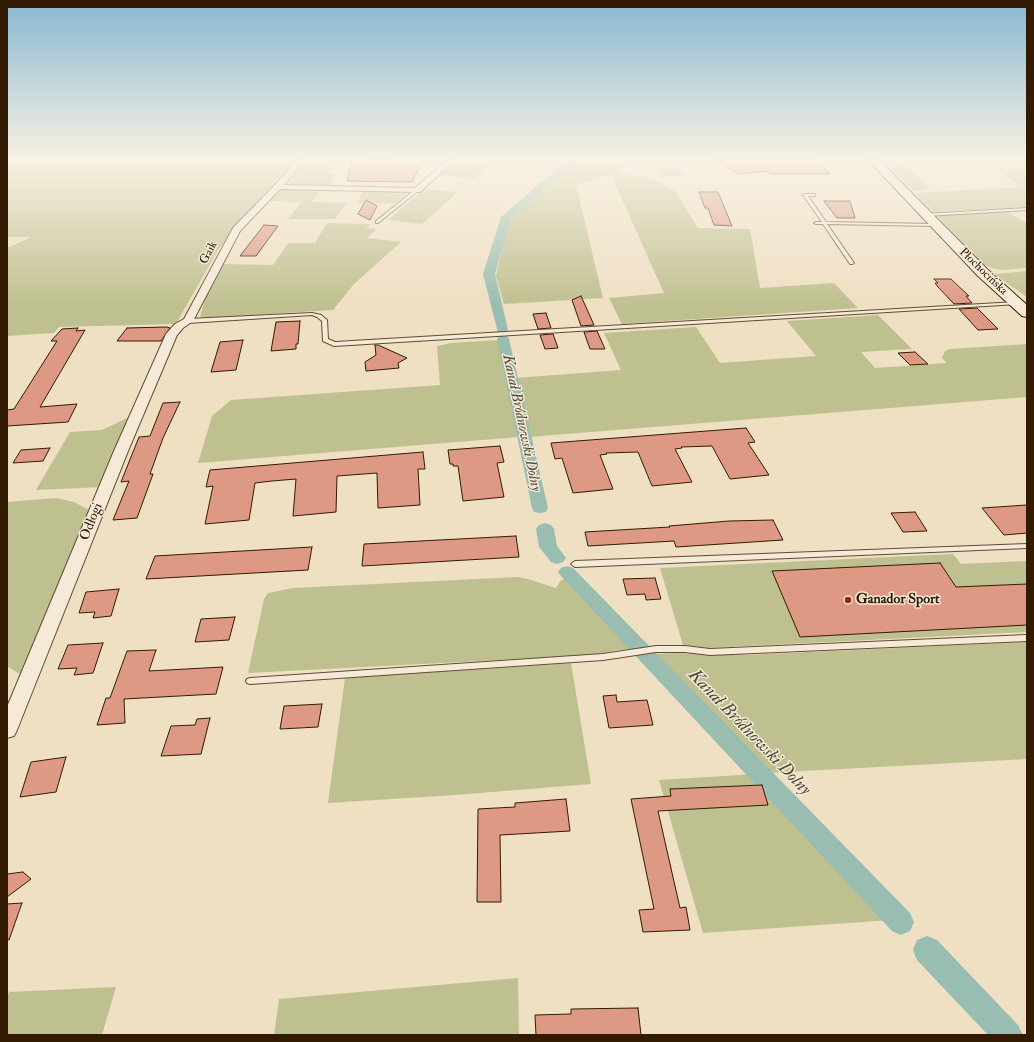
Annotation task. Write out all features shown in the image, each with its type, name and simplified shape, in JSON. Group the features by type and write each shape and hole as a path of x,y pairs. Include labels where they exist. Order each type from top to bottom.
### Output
{"main road":[{"name":"Płochocińska","path":"919,209 1027,313"}],"street":[{"name":"Gaik","path":"188,321 236,230 257,209"},
{"name":"Odłogi","path":"7,730 139,407 172,334 179,326 188,321"}],"lane":[{"path":"377,222 394,209"},
{"path":"814,209 852,263"},
{"path":"925,215 1027,209"},
{"path":"816,223 935,225"},
{"path":"188,321 312,314 319,316 325,322 325,340 334,344 497,334 559,332 1016,303"},
{"path":"575,564 1027,546"},
{"path":"250,681 603,657 656,649 685,649 710,652 1027,638"}],"green space":[{"path":"7,209 251,209 218,250 176,324 59,327 54,333 7,336 7,247 31,237 7,237"},
{"path":"296,209 342,209 335,219 288,219"},
{"path":"401,209 439,209 422,224 388,220"},
{"path":"519,209 582,209 603,298 504,304 496,276 509,217"},
{"path":"626,209 686,209 698,228 750,229 760,288 834,283 858,308 622,324 609,298 664,293"},
{"path":"931,209 997,209 934,212"},
{"path":"1006,211 1027,223 1027,268 1003,270 994,269 985,265 937,216"},
{"path":"327,223 371,224 366,228 377,229 367,238 401,242 354,284 333,310 204,318 200,316 206,297 221,264 273,265 288,243 315,243"},
{"path":"1027,271 1027,297 995,274"},
{"path":"878,315 912,349 861,352 875,368 947,363 942,358 945,351 950,349 1027,344 1027,397 529,437 515,378 621,370 604,333 696,327 720,363 816,356 787,321"},
{"path":"499,340 519,437 198,463 212,416 231,400 440,385 437,346 451,343"},
{"path":"129,417 102,487 36,490 70,432 102,430"},
{"path":"56,498 74,502 91,511 21,675 7,666 7,502"},
{"name":"Ganador Sport","path":"953,554 961,564 1027,561 1027,632 708,648 683,645 660,568"},
{"path":"518,577 556,588 560,581 566,578 633,649 617,650 596,655 248,673 264,599 268,593 293,588"},
{"path":"1027,642 1027,759 767,773 655,654 675,653 745,655"},
{"path":"571,663 591,784 328,803 345,678"},
{"path":"757,774 892,920 703,933 659,780"},
{"path":"518,978 519,1035 274,1035 279,999"},
{"path":"116,987 102,1035 7,1035 7,997 9,992"}],"building":[{"path":"361,209 376,209 370,220 358,214"},
{"path":"708,209 725,209 732,226 714,225"},
{"path":"830,209 852,209 855,218 837,218"},
{"path":"264,225 278,226 256,256 240,256"},
{"path":"934,279 951,279 969,296 966,296 972,303 954,304 938,287 935,283 938,283"},
{"path":"581,296 594,325 581,326 572,300"},
{"path":"977,308 998,329 978,330 959,309"},
{"path":"546,313 551,328 538,329 533,314"},
{"path":"300,321 298,344 296,344 296,349 271,351 276,322"},
{"path":"78,328 76,331 85,330 40,407 77,404 68,422 7,426 7,410 14,409 57,341 51,341 62,329"},
{"path":"127,328 170,328 161,341 117,341"},
{"path":"597,331 605,349 590,349 584,332"},
{"path":"553,334 558,348 545,349 540,335"},
{"path":"243,340 236,370 211,372 220,342"},
{"path":"375,345 407,358 398,363 399,368 366,371 365,362 376,355"},
{"path":"915,352 928,364 910,365 898,353"},
{"path":"180,402 163,438 150,474 153,474 137,518 113,520 129,481 121,482 139,437 150,436 163,403"},
{"path":"746,428 755,442 748,443 769,475 730,479 712,446 681,447 682,448 675,449 692,482 652,486 638,452 606,453 607,454 600,455 613,489 573,493 562,458 555,459 551,443"},
{"path":"500,446 504,462 497,463 504,497 463,501 458,466 453,466 453,464 450,464 448,450"},
{"path":"50,448 43,461 13,463 21,450"},
{"path":"423,452 425,469 418,469 420,505 378,508 377,473 337,476 336,512 293,516 296,479 272,481 255,483 249,520 205,524 213,486 206,487 210,470"},
{"path":"1027,505 1027,533 1004,535 982,508"},
{"path":"915,512 927,531 903,532 891,513"},
{"path":"773,520 783,540 676,547 674,541 588,546 585,532 670,527 669,526 729,521"},
{"path":"516,536 519,557 362,566 364,544"},
{"path":"312,547 308,570 146,579 155,556"},
{"path":"940,563 956,587 1027,584 1027,625 800,637 772,571"},
{"path":"655,578 661,599 646,600 645,594 627,595 623,579"},
{"path":"119,589 111,616 93,618 95,612 79,613 86,592"},
{"path":"235,617 229,640 195,642 201,619"},
{"path":"103,643 93,673 74,675 77,668 58,669 68,645"},
{"path":"156,650 149,671 223,667 216,694 124,699 125,723 97,725 106,698 110,698 127,651"},
{"path":"616,695 617,702 647,700 653,725 609,728 603,696"},
{"path":"322,704 318,727 280,729 284,706"},
{"path":"210,718 201,754 161,756 171,726 195,725 197,719"},
{"path":"66,757 56,792 20,797 31,762"},
{"path":"762,785 768,805 658,811 680,908 686,907 690,930 643,932 639,910 654,909 631,799 671,796 670,789"},
{"path":"566,799 570,831 500,835 501,902 477,902 478,809 515,807 515,803"},
{"path":"23,872 31,879 7,897 7,874"},
{"path":"22,903 9,940 7,939 7,904"},
{"path":"638,1008 641,1035 536,1035 535,1015 571,1014 571,1009"}],"waterway":[{"name":"Kanał Bródnowski Dolny","path":"502,330 489,274 506,217 516,209"},
{"name":"Kanał Bródnowski Dolny","path":"503,339 540,508"},
{"name":"Kanał Bródnowski Dolny","path":"545,529 548,547 557,558"},
{"name":"Kanał Bródnowski Dolny","path":"567,572 901,922"},
{"name":"Kanał Bródnowski Dolny","path":"927,950 1008,1035"}],"place":[{"name":"Ganador Sport","path":"848,600"}]}
